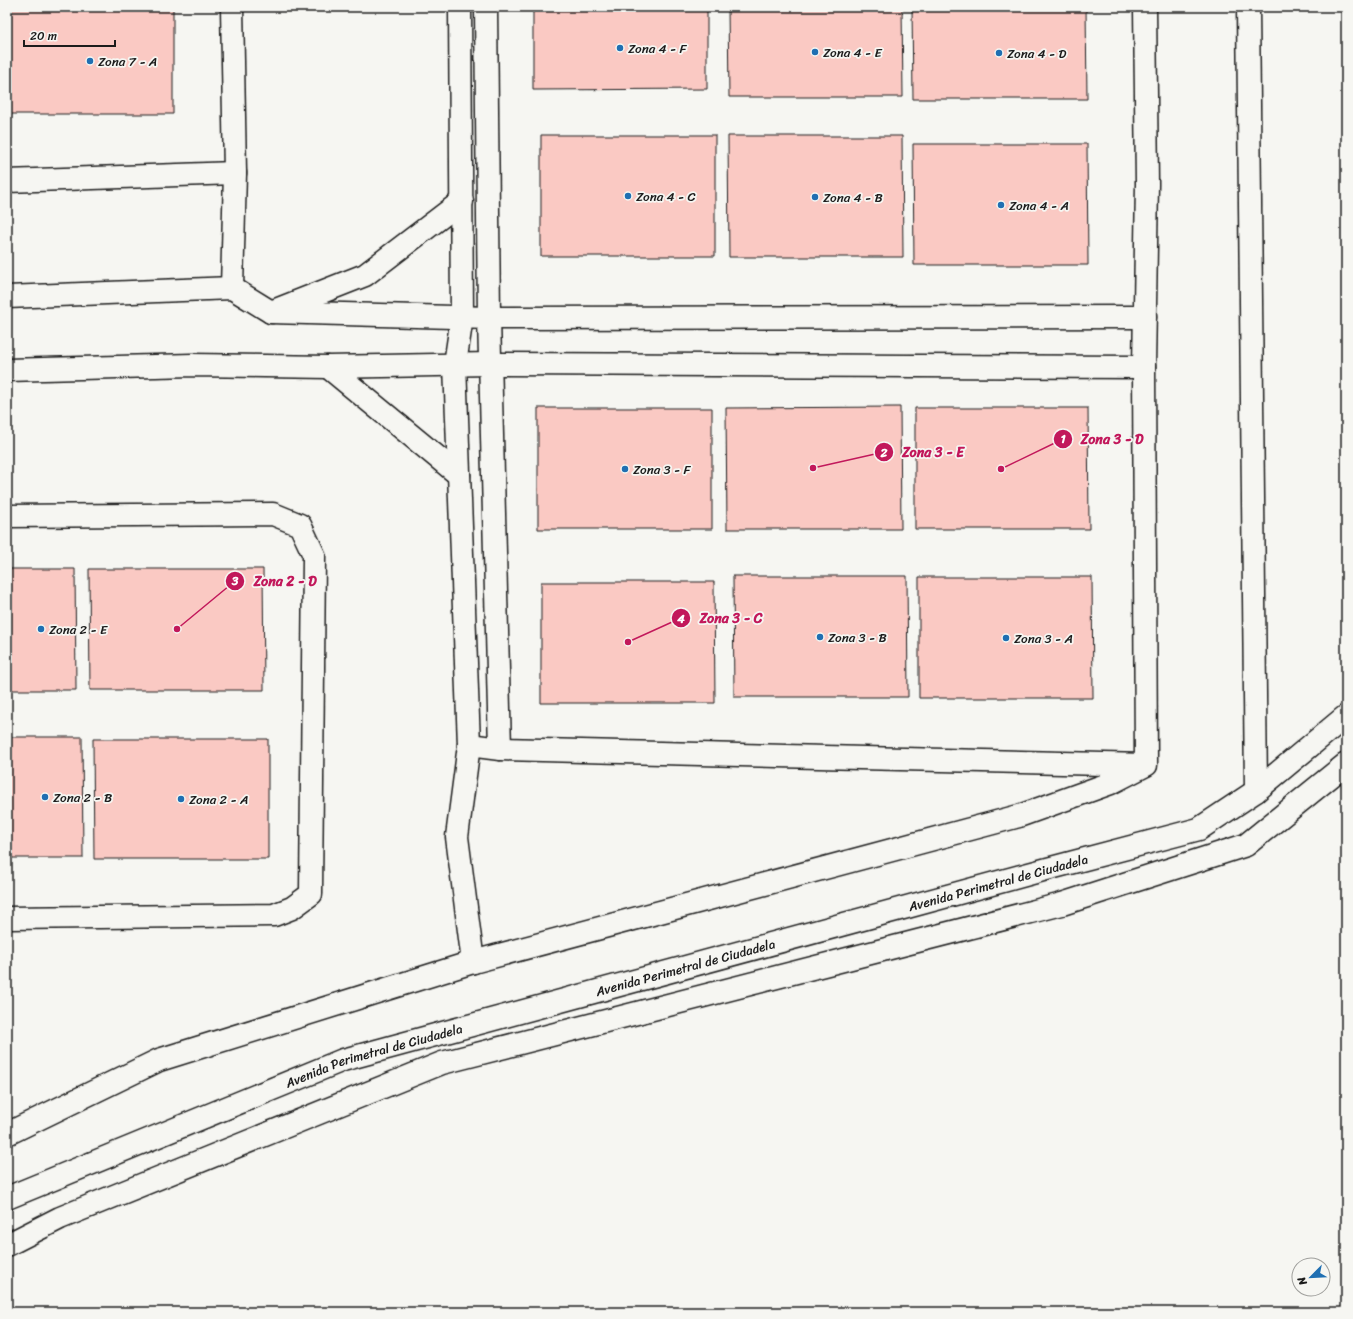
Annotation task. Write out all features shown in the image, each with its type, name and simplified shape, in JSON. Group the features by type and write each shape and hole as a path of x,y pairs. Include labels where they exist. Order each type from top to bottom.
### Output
{"street":[{"path":"232,7 235,173 232,288"},
{"path":"460,7 462,317 455,364 469,745 458,837 473,962"},
{"path":"486,7 489,318 500,749"},
{"path":"1145,7 1147,184 1144,367 1146,765"},
{"path":"1248,7 1256,791"},
{"path":"7,181 235,173"},
{"path":"271,312 365,275 462,200"},
{"path":"7,297 232,288 271,312 489,318 1145,317"},
{"path":"7,370 192,365 328,367 455,364 1144,367"},
{"path":"328,367 459,476"},
{"path":"7,516 273,514 300,525 314,555 311,894 292,908 274,915 7,918"},
{"name":"Avenida Perimetral de Ciudadela","path":"7,1198 343,1060 1047,868 1198,829 1256,791 1346,716"},
{"path":"469,745 500,749 1146,765"},
{"path":"7,1244 60,1218 442,1063 1062,904 1246,845 1346,764"},
{"path":"7,1134 159,1060 473,962 1019,816 1111,783 1146,765"}],"building":[{"name":"Zona 7 - A","path":"7,7 173,7 173,114 7,114"},
{"name":"Zona 4 - F","path":"533,7 707,7 707,89 533,90"},
{"name":"Zona 4 - E","path":"728,7 902,7 903,97 729,97"},
{"name":"Zona 4 - D","path":"912,7 1086,7 1087,99 913,99"},
{"name":"Zona 4 - C","path":"541,135 715,135 715,256 541,256"},
{"name":"Zona 4 - B","path":"728,136 902,136 903,257 729,257"},
{"name":"Zona 4 - A","path":"913,144 1087,144 1088,265 914,265"},
{"path":"900,407 901,529 727,529 726,408"},
{"name":"Zona 3 - F","path":"538,408 712,408 712,529 538,529"},
{"path":"915,408 1088,408 1089,529 915,529"},
{"name":"Zona 2 - E","path":"7,569 75,569 76,690 7,690"},
{"path":"89,569 263,569 264,690 90,690"},
{"name":"Zona 3 - B","path":"733,576 907,576 908,697 734,697"},
{"name":"Zona 3 - A","path":"919,577 1092,577 1093,698 919,698"},
{"path":"541,582 714,582 715,703 541,703"},
{"name":"Zona 2 - B","path":"7,737 82,737 83,858 7,858"},
{"name":"Zona 2 - A","path":"93,739 268,739 268,859 94,859"}],"place":[{"name":"Zona 4 - F","path":"620,48"},
{"name":"Zona 4 - E","path":"815,52"},
{"name":"Zona 4 - D","path":"999,53"},
{"name":"Zona 7 - A","path":"90,61"},
{"name":"Zona 4 - C","path":"628,196"},
{"name":"Zona 4 - B","path":"815,197"},
{"name":"Zona 4 - A","path":"1001,205"},
{"name":"Zona 3 - E","path":"813,468"},
{"name":"Zona 3 - F","path":"625,469"},
{"name":"Zona 3 - D","path":"1001,469"},
{"name":"Zona 2 - E","path":"41,629"},
{"name":"Zona 2 - D","path":"177,629"},
{"name":"Zona 3 - B","path":"820,637"},
{"name":"Zona 3 - A","path":"1006,638"},
{"name":"Zona 3 - C","path":"628,642"},
{"name":"Zona 2 - B","path":"45,797"},
{"name":"Zona 2 - A","path":"181,799"}]}
